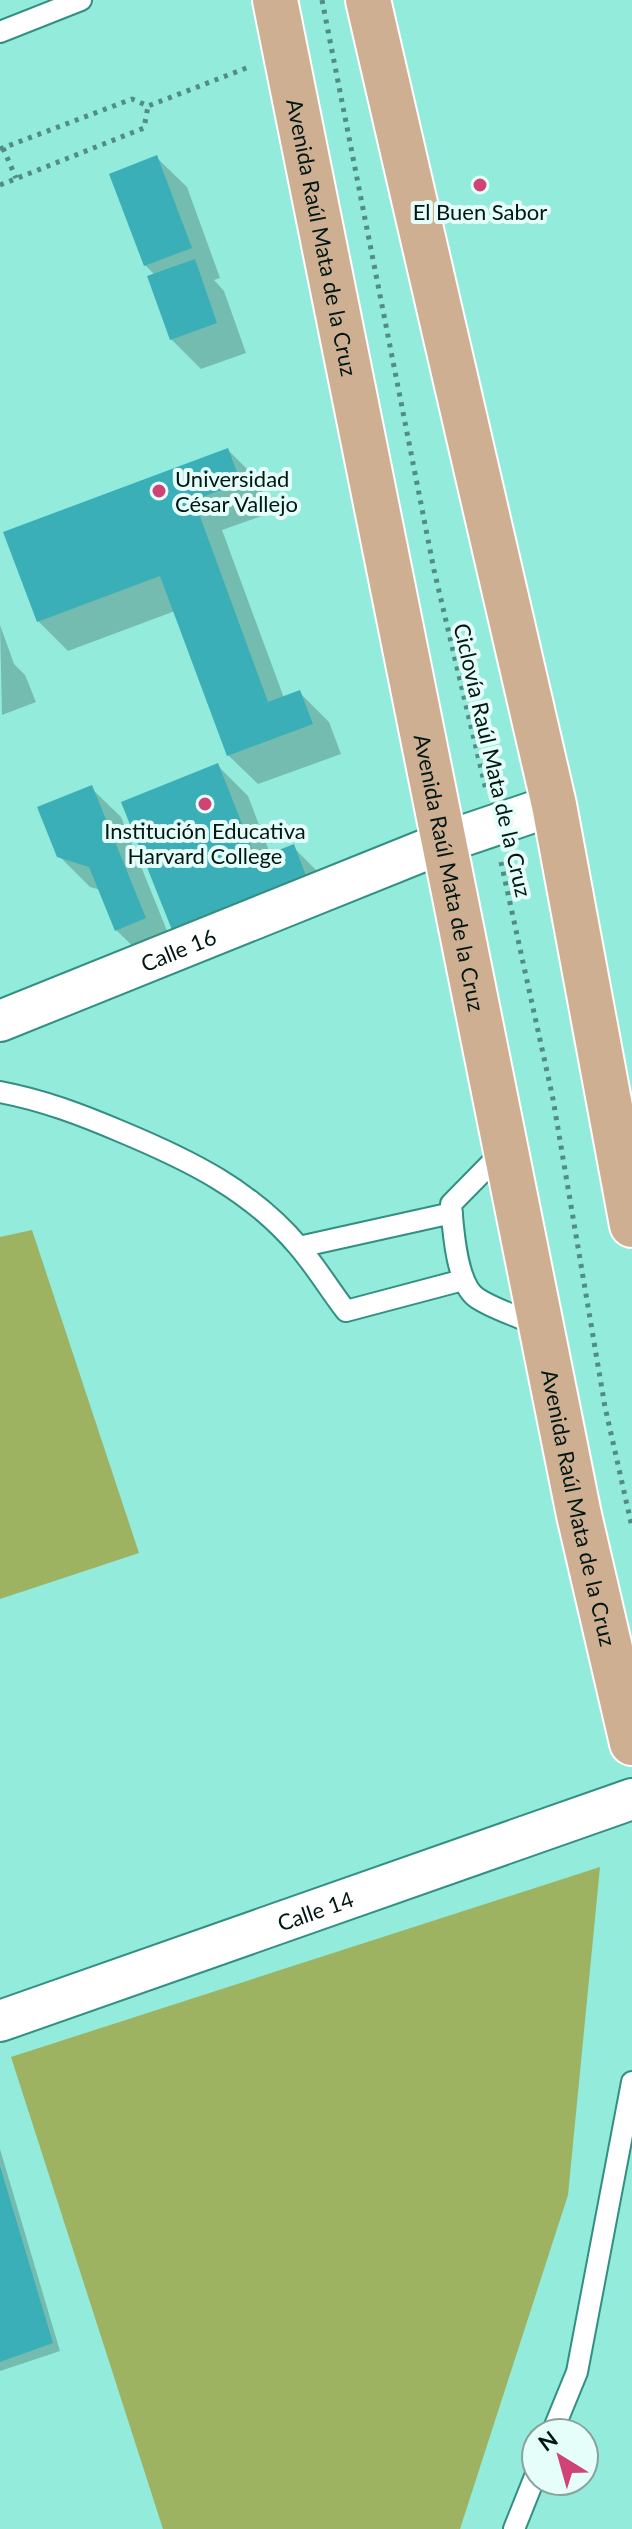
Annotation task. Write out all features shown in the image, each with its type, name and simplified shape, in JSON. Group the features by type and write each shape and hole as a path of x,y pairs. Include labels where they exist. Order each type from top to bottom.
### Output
{"main road":[{"name":"Avenida Raúl Mata de la Cruz","path":"275,0 579,1515 632,1743"},
{"path":"368,0 554,805 632,1225"}],"street":[{"name":"Calle 16","path":"0,1021 445,842 554,805"},
{"name":"Calle 14","path":"0,2021 632,1799"}],"lane":[{"path":"0,32 81,0"},
{"path":"0,1092 68,1109 195,1163 249,1199 299,1247 346,1311 463,1280"},
{"path":"506,1148 451,1204 463,1280 475,1298 541,1326"},
{"path":"299,1247 452,1213"},
{"path":"559,2417 577,2372 632,2082"},
{"path":"514,2529 527,2497"}],"path":[{"name":"Ciclovía Raúl Mata de la Cruz","path":"322,0 430,554 494,826 553,1099 605,1407 632,1527"},
{"path":"16,178 2,148 132,99 148,106 285,53"},
{"path":"0,185 144,128 148,106"}],"green space":[{"path":"32,1230 139,1553 0,1599 0,1237"},
{"path":"600,1867 568,2195 460,2529 163,2529 11,2057"}],"building":[{"path":"157,155 192,248 144,266 109,174"},
{"path":"195,259 217,323 170,340 147,276"},
{"path":"228,448 241,483 194,500 268,702 300,690 313,724 227,756 160,576 37,622 3,532"},
{"path":"218,763 256,859 294,844 306,876 172,930 121,802"},
{"path":"92,785 146,918 115,931 89,867 57,857 37,807"},
{"path":"0,2166 53,2343 0,2362"}],"place":[{"name":"El Buen Sabor","path":"480,185"},
{"name":"Universidad César Vallejo","path":"159,491"},
{"name":"Institución Educativa Harvard College","path":"205,804"}]}
